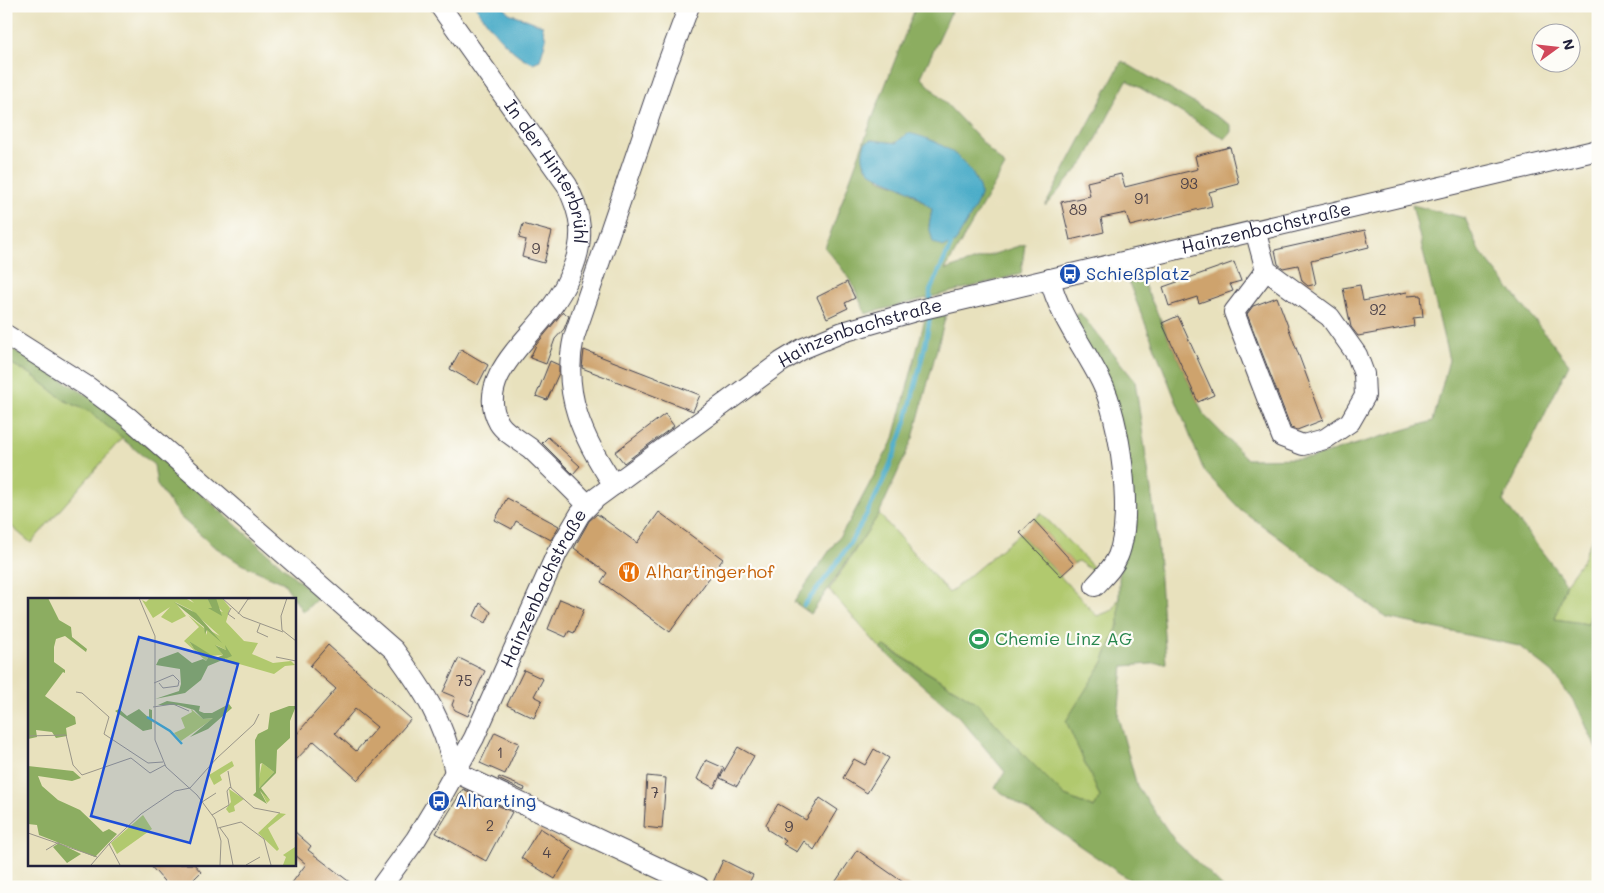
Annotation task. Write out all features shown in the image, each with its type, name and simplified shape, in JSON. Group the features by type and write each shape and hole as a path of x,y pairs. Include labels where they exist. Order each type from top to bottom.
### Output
{"street":[{"name":"In der Hinterbrühl","path":"440,6 551,161 566,185 577,209 580,230 577,255 563,290 549,312 506,364 492,394 493,409 500,424 530,449 588,505"},
{"path":"614,485 597,459 581,424 570,384 569,359 574,337 664,73 689,6"},
{"name":"Hainzenbachstraße","path":"381,887 416,839 474,738 557,553 569,530 588,505 781,362 804,348 844,332 919,310 1598,150"},
{"path":"1255,230 1266,270 1330,317 1357,355 1362,368 1364,396 1350,422 1325,439 1302,444 1282,437 1234,312 1266,270"},
{"path":"1050,279 1053,292 1066,320 1109,398 1119,437 1124,503 1118,554 1109,570 1095,586"},
{"path":"6,335 88,387 128,417 394,650 418,682 435,710 447,740 455,772 699,887"}],"green space":[{"path":"916,6 954,6 921,77 1005,166 945,270 1025,244 1021,274 865,314 858,295 849,279 825,248","holes":["908,133 951,245 929,226 932,209 907,189 879,179 871,140 896,143"]},
{"path":"1122,61 1231,125 1231,132 1225,139 1127,80 1085,161 1045,206"},
{"path":"1412,205 1465,218 1479,250 1569,364 1503,501 1566,583 1555,619 1588,624 1598,593 1598,752 1578,708 1553,673 1519,646 1387,618 1240,509 1204,471 1125,273 1137,269 1204,415 1247,459 1311,458 1433,421 1449,360"},
{"path":"1080,313 1135,381 1156,524 1166,663 1123,666 1118,717 1137,786 1175,841 1223,887 1140,887 995,788 1005,772 959,717 881,649 884,646 976,702 1024,755 1065,796 1094,808 1100,797 1066,721 1103,662 1119,624 1119,578 1128,481 1071,318"},
{"path":"946,315 913,438 879,514 811,614 794,602 848,524 894,438 925,319"},
{"path":"6,345 98,402 318,598 303,612 284,583 241,564 212,545 180,517 157,485 154,465 90,412 64,400 31,374 6,361"},
{"path":"6,361 31,374 64,400 90,412 123,438 31,543 6,522"},
{"path":"1041,513 1096,570 1094,572 1078,561 1074,564 1034,520"},
{"path":"879,514 949,593 1020,533 1097,616 1113,610 1120,595 1119,624 1103,662 1086,691 1086,763 1100,797 1094,808 1065,796 1024,755 976,702 885,646 881,649 829,590"},
{"path":"1598,526 1598,590 1588,624 1554,619 1566,583 1582,561"}],"water":[{"path":"475,6 503,6 509,13 542,25 546,39 540,60 533,63 516,53 501,39"},
{"path":"908,133 929,139 956,155 970,171 980,189 978,201 955,243 943,247 933,242 929,226 932,209 914,193 874,174 864,163 865,143 871,140 896,143"}],"building":[{"path":"1230,147 1239,184 1209,192 1212,206 1130,226 1126,213 1101,218 1104,232 1070,240 1061,202 1090,196 1087,182 1121,174 1125,187 1198,169 1195,156"},
{"path":"523,224 552,232 544,263 522,257 526,240 519,238"},
{"path":"1365,230 1369,247 1311,261 1316,284 1308,286 1302,281 1298,265 1283,268 1278,264 1275,250"},
{"path":"1234,262 1241,281 1230,284 1233,291 1199,303 1197,297 1169,306 1163,287"},
{"path":"847,282 855,298 845,303 848,308 827,318 817,297"},
{"path":"1360,285 1363,301 1407,292 1408,296 1421,295 1423,317 1413,318 1414,326 1358,336 1351,327 1343,288"},
{"path":"1277,297 1323,420 1297,430 1291,428 1247,314 1253,306"},
{"path":"563,312 569,316 564,329 555,339 546,364 530,358 536,345"},
{"path":"1178,316 1214,395 1198,402 1162,323"},
{"path":"461,349 488,365 478,385 450,369"},
{"path":"584,350 700,395 693,411 582,368"},
{"path":"550,361 559,365 559,373 547,400 536,396"},
{"path":"665,414 674,426 624,463 615,452"},
{"path":"548,437 580,466 573,474 542,443"},
{"path":"507,498 559,526 551,540 516,521 512,529 495,520"},
{"name":"Alhartingerhof","path":"659,512 723,559 670,632 601,582 607,573 574,548 589,521 597,514 637,543"},
{"path":"1034,520 1074,564 1061,576 1020,533"},
{"path":"560,599 584,609 574,633 569,631 566,637 548,629"},
{"path":"480,603 491,612 486,623 474,616"},
{"path":"328,645 411,719 358,780 314,741 295,761 295,736 336,689 310,666","holes":["355,709 377,727 356,751 335,733"]},
{"path":"459,658 485,671 471,701 474,702 468,716 455,710 452,705 455,697 443,692"},
{"path":"524,670 543,679 534,696 542,700 534,718 507,705"},
{"path":"495,732 519,743 505,774 480,763"},
{"path":"738,747 754,756 737,786 720,778"},
{"path":"874,749 889,758 867,793 843,778 854,759 865,765"},
{"path":"706,760 724,768 714,788 697,779"},
{"path":"647,776 666,778 662,829 644,827"},
{"path":"499,777 525,788 524,791 498,779"},
{"path":"463,789 512,812 486,861 436,833"},
{"path":"820,798 838,810 814,850 804,841 797,852 783,844 786,841 768,830 766,824 778,804 806,820"},
{"path":"540,828 573,849 555,879 521,858"},
{"path":"295,832 311,846 308,850 356,887 289,887 306,864 295,855"},
{"path":"857,850 910,887 832,887"},
{"path":"723,860 753,875 747,887 711,887"},
{"path":"151,866 196,866 201,872 186,887 169,887"}],"waterway":[{"path":"930,302 930,291 951,245"},
{"path":"804,605 820,586 849,544 874,500 895,454 907,418 925,346 930,312"}],"place":[{"name":"Schießplatz","path":"1070,274"},
{"name":"Alhartingerhof","path":"629,572"},
{"name":"Chemie Linz AG","path":"979,639"},
{"name":"Alharting","path":"439,801"}]}
